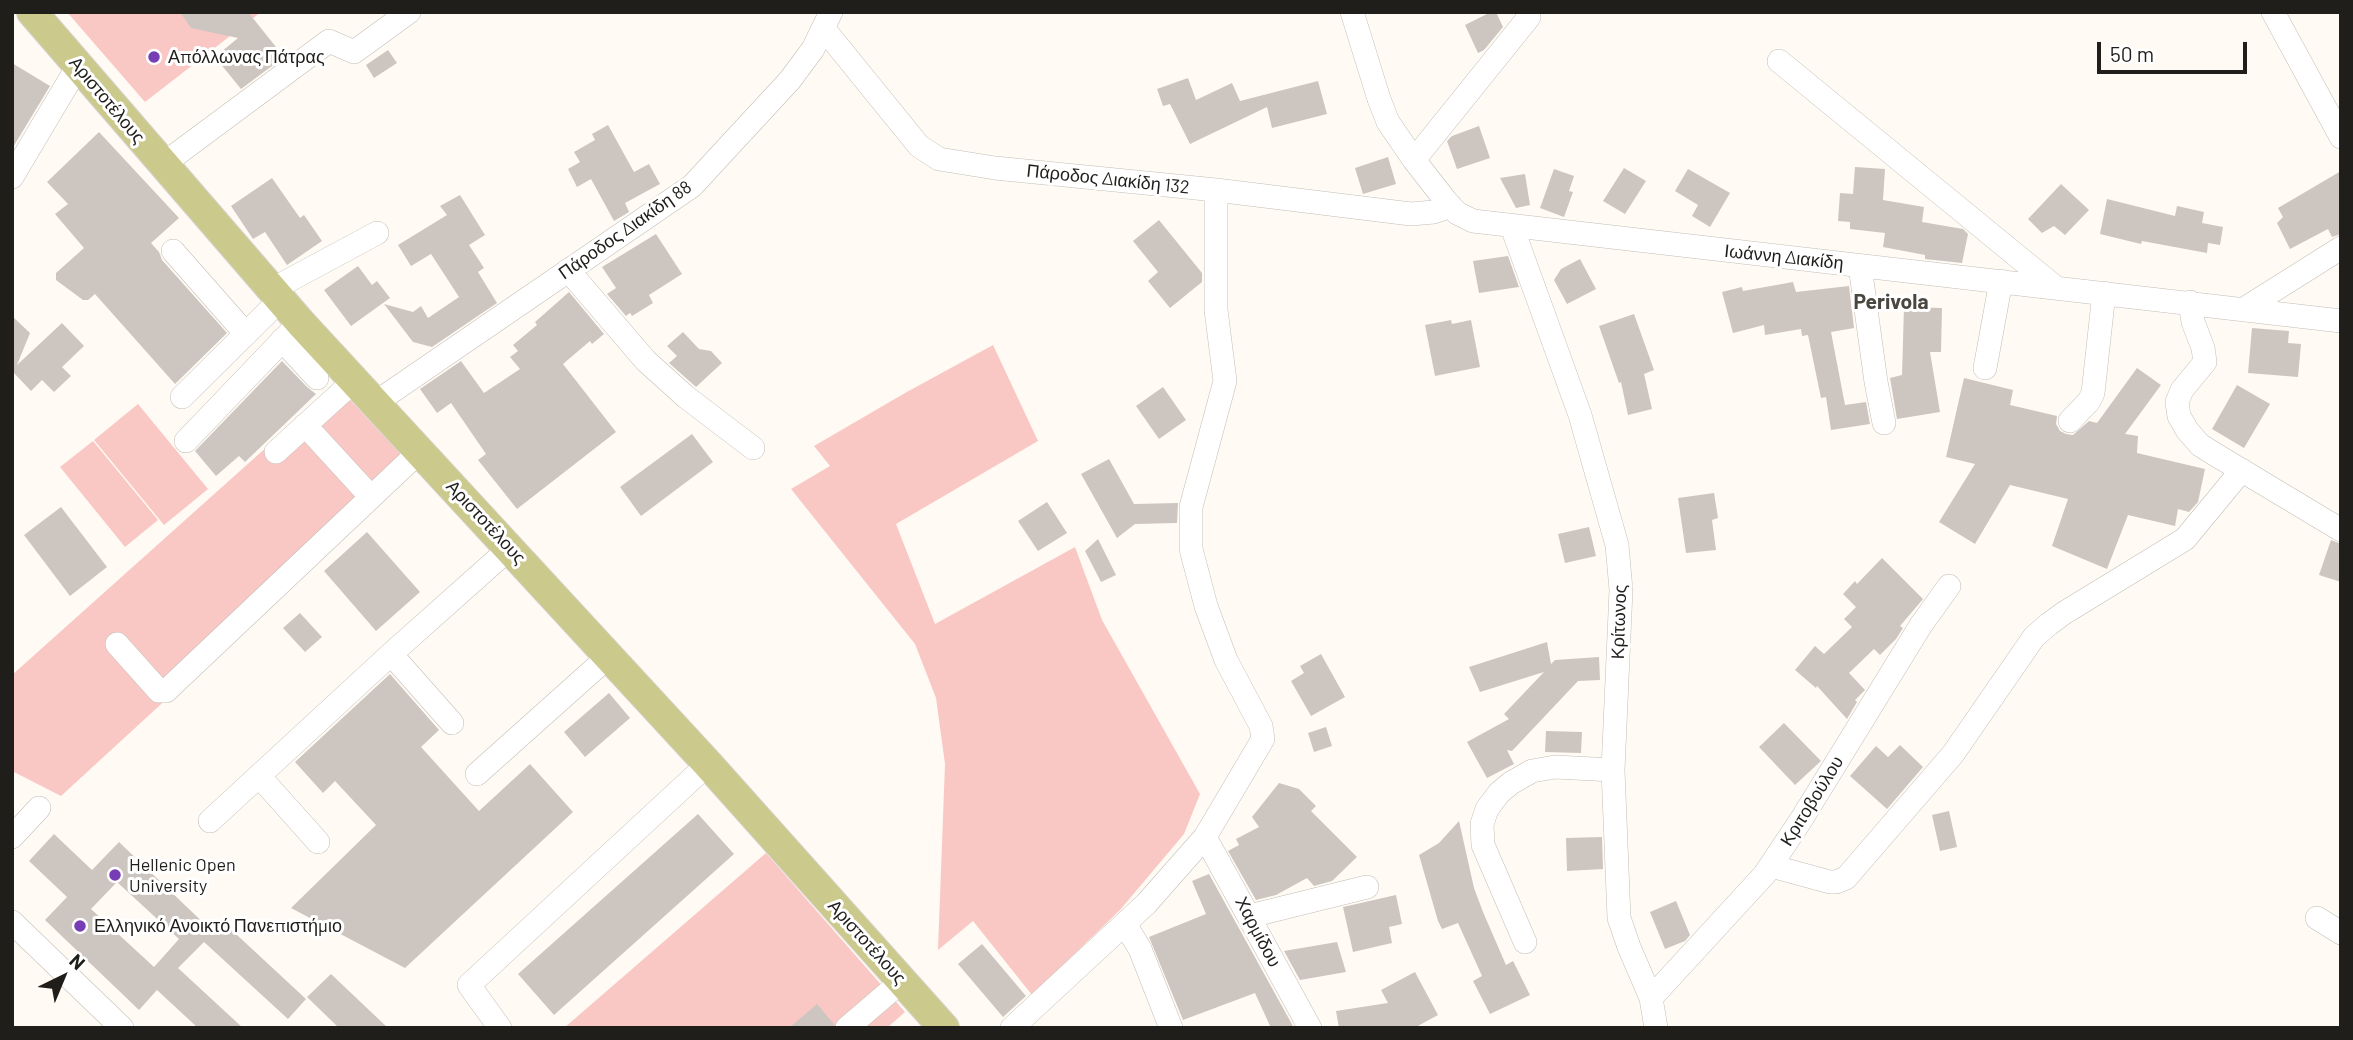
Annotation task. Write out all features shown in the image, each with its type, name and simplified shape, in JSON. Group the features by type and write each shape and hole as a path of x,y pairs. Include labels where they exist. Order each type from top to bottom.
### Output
{"main road":[{"name":"Αριστοτέλους","path":"41,15 78,66 276,295 291,331 354,381 375,403 708,764 944,1028"}],"street":[{"path":"163,165 329,41 354,52 409,12"},
{"name":"Ιωάννη Διακίδη","path":"1352,12 1384,111 1397,136 1457,213 1474,221 2341,321"},
{"path":"1414,160 1529,17 1527,12"},
{"path":"2273,12 2341,137"},
{"name":"Πάροδος Διακίδη 132","path":"827,20 919,146 939,159 995,168 1216,190 1411,214 1434,212 1451,206"},
{"name":"Πάροδος Διακίδη 88","path":"375,403 692,186 790,80 827,20"},
{"path":"1779,61 2055,287"},
{"path":"12,177 78,66"},
{"path":"1012,1028 1125,924 1205,837 1264,739 1261,726 1226,660 1206,606 1190,539 1195,487 1225,381 1216,310 1216,190"},
{"name":"Κρίτωνος","path":"1513,227 1580,415 1617,545 1620,590 1613,770 1620,922 1651,998 1656,1028"},
{"path":"182,397 246,334 276,295 377,233"},
{"path":"2244,309 2341,248"},
{"path":"173,251 246,334"},
{"path":"1860,265 1884,423"},
{"path":"568,270 646,361 686,397 752,448"},
{"path":"1985,368 2001,281"},
{"path":"2070,421 2090,401 2094,393 2104,293"},
{"path":"2190,302 2205,362 2182,390 2176,408 2183,424 2193,438 2216,455 2341,530"},
{"path":"186,441 291,331 317,378"},
{"path":"276,452 354,381"},
{"path":"306,425 370,497"},
{"path":"117,645 159,691 166,691 420,452"},
{"path":"1771,866 1830,882 1846,878 1953,754 2034,637 2064,613 2185,539 2242,470"},
{"path":"210,821 510,548"},
{"name":"Κριτοβούλου","path":"1651,998 1744,899 1771,866 1921,625 1949,586"},
{"path":"391,654 452,723"},
{"path":"477,774 609,656"},
{"path":"500,1028 469,985 708,764"},
{"path":"1525,942 1483,845 1482,824 1487,809 1499,793 1532,771 1555,767 1613,770"},
{"path":"259,776 318,842"},
{"path":"12,837 39,808"},
{"name":"Χαρμίδου","path":"1205,837 1310,1028"},
{"path":"1250,916 1367,887"},
{"path":"2317,918 2341,933"},
{"path":"12,922 122,1028"},
{"path":"1125,924 1140,949 1171,1028"},
{"path":"847,1028 902,981"}],"shaded area":[{"name":"Απόλλωνας Πάτρας","path":"67,12 261,12 145,102"},
{"path":"993,345 1038,441 896,524 935,624 1075,547 1102,620 1200,794 1184,834 1120,910 1032,995 973,921 938,950 945,764 936,698 915,644 791,489 830,466 814,446"},
{"path":"336,385 416,470 61,796 12,771 12,675"},
{"path":"138,404 208,489 164,525 94,440"},
{"path":"93,441 158,520 125,547 60,467"},
{"path":"766,853 905,1012 887,1028 564,1028"}],"building":[{"path":"180,12 248,12 284,57 241,89 215,57 238,38 191,28"},
{"path":"1496,12 1503,27 1484,50 1478,53 1465,25"},
{"path":"388,50 397,63 374,78 366,65"},
{"path":"12,63 50,86 12,149"},
{"path":"1188,78 1196,100 1232,83 1240,101 1318,81 1327,114 1272,128 1267,107 1190,144 1170,104 1163,106 1157,89"},
{"path":"608,125 634,172 649,164 660,184 625,203 629,212 614,221 591,179 577,187 568,169 580,162 574,152 595,140 592,134"},
{"path":"1479,126 1490,158 1457,169 1447,141 1452,136"},
{"path":"99,132 179,218 151,243 162,260 227,333 175,384 95,294 88,300 83,300 56,280 56,273 84,248 55,214 68,204 47,182"},
{"path":"1388,157 1396,184 1363,194 1355,168"},
{"path":"1855,167 1885,169 1883,200 1924,207 1922,222 1963,229 1968,234 1962,263 1925,259 1925,255 1883,247 1885,233 1850,229 1850,222 1838,221 1840,193 1853,194"},
{"path":"1624,168 1646,181 1625,214 1603,201"},
{"path":"1554,169 1574,176 1569,191 1573,192 1564,217 1540,208"},
{"path":"1688,169 1730,193 1710,227 1692,216 1698,205 1675,191"},
{"path":"2341,171 2341,234 2332,237 2328,229 2290,249 2277,223 2283,217 2278,208"},
{"path":"1525,174 1530,205 1516,208 1500,178"},
{"path":"272,178 300,218 304,215 322,241 287,265 265,232 253,239 231,206"},
{"path":"2061,184 2089,210 2065,235 2054,226 2042,233 2028,219"},
{"path":"460,195 485,235 469,245 484,268 478,272 497,303 432,347 413,342 384,304 413,312 421,306 428,318 459,297 431,254 411,266 398,245 447,215 440,206"},
{"path":"2107,199 2175,216 2177,206 2204,212 2202,223 2223,227 2220,245 2208,243 2207,253 2142,241 2141,244 2100,234"},
{"path":"1159,220 1202,273 1202,282 1170,308 1148,281 1158,272 1133,241"},
{"path":"656,234 682,274 649,295 653,303 632,316 630,313 626,316 607,294 616,288 602,267"},
{"path":"1508,256 1519,287 1479,293 1473,261"},
{"path":"1580,259 1596,289 1567,304 1554,280 1561,269"},
{"path":"358,266 372,285 377,281 390,298 351,326 324,290"},
{"path":"1793,282 1796,292 1849,286 1854,328 1831,332 1845,405 1866,402 1870,424 1831,430 1826,397 1821,398 1808,335 1802,336 1801,329 1765,335 1764,325 1733,333 1722,292 1742,287 1743,291"},
{"path":"569,292 604,334 592,344 590,341 563,364 616,432 517,509 478,460 486,454 451,403 437,413 420,389 461,361 484,393 520,369 510,357 518,351 513,345"},
{"path":"1904,307 1942,308 1941,352 1930,352 1940,412 1897,419 1890,378 1902,375"},
{"path":"1634,314 1654,370 1644,374 1652,409 1628,415 1621,382 1619,383 1599,326"},
{"path":"12,316 30,333 17,365 62,323 84,346 62,367 71,376 54,392 42,380 31,391 12,374"},
{"path":"1451,320 1452,324 1471,320 1480,367 1435,376 1425,325"},
{"path":"2252,328 2289,331 2288,343 2301,344 2298,377 2248,373"},
{"path":"683,332 699,349 711,351 722,363 696,387 669,363 677,356 667,346"},
{"path":"282,361 316,394 245,462 239,456 216,476 195,451"},
{"path":"2137,368 2161,385 2125,434 2138,436 2137,453 2205,469 2198,502 2189,512 2178,509 2175,526 2128,515 2107,569 2052,546 2068,499 2010,485 1975,544 1939,522 1975,464 1946,457 1964,378 2013,390 2010,405 2057,416 2056,424 2060,431 2073,435 2089,421 2097,423"},
{"path":"2237,385 2270,404 2244,448 2212,429"},
{"path":"1163,387 1186,420 1159,439 1136,406"},
{"path":"692,434 713,462 641,516 620,487"},
{"path":"1109,459 1134,504 1178,503 1177,523 1135,524 1117,538 1081,474"},
{"path":"1714,493 1718,518 1712,520 1716,550 1686,553 1678,498"},
{"path":"1047,502 1067,533 1038,551 1018,521"},
{"path":"61,507 107,567 70,596 24,535"},
{"path":"1589,527 1596,556 1565,563 1558,534"},
{"path":"367,532 420,592 376,631 324,571"},
{"path":"1098,539 1116,575 1101,582 1085,551"},
{"path":"2331,540 2341,544 2341,582 2319,575"},
{"path":"1882,558 1923,599 1900,626 1903,628 1896,639 1880,655 1874,649 1849,673 1865,690 1855,700 1857,702 1847,719 1817,686 1816,688 1795,670 1815,646 1824,654 1852,627 1844,619 1856,607 1843,594 1855,581 1857,584"},
{"path":"300,613 322,637 305,652 283,628"},
{"path":"1547,642 1551,664 1555,660 1599,657 1600,680 1578,681 1512,751 1507,750 1514,764 1487,778 1467,742 1509,719 1504,714 1544,672 1480,692 1469,667"},
{"path":"1321,654 1345,697 1311,716 1291,681 1304,673 1300,666"},
{"path":"390,674 439,730 421,747 479,811 530,764 573,812 405,968 291,908 376,825 335,781 323,793 295,762"},
{"path":"609,693 630,718 585,757 564,732"},
{"path":"1784,723 1821,761 1795,785 1759,747"},
{"path":"1326,727 1332,746 1314,752 1308,733"},
{"path":"1546,731 1582,732 1581,753 1545,752"},
{"path":"1900,745 1923,767 1887,809 1850,776 1876,746 1888,757"},
{"path":"1279,783 1299,789 1316,806 1311,811 1357,857 1332,881 1314,886 1307,878 1276,895 1256,900 1228,851 1239,845 1236,839 1259,827 1252,817"},
{"path":"1949,811 1957,847 1940,851 1932,815"},
{"path":"698,814 734,854 554,1015 518,974"},
{"path":"1459,821 1474,888 1483,912 1506,965 1513,961 1530,995 1490,1014 1473,981 1482,976 1458,923 1442,929 1438,921 1419,855 1439,843"},
{"name":"Ελληνικό Ανοικτό Πανεπιστήμιο","path":"54,834 92,870 119,842 213,932 223,922 306,999 288,1019 204,942 178,968 243,1028 198,1028 157,990 139,1010 45,920 67,897 29,861","holes":["117,882 179,939 154,967 91,909"]},
{"path":"1602,837 1603,869 1567,871 1566,838"},
{"path":"1209,874 1294,1028 1271,1028 1255,993 1183,1020 1149,937 1206,914 1192,881"},
{"path":"1396,895 1402,924 1389,927 1392,943 1353,952 1343,907"},
{"path":"1676,901 1690,935 1685,941 1665,949 1650,912"},
{"path":"1337,942 1346,972 1300,980 1284,951"},
{"path":"982,944 1026,996 1003,1017 958,964"},
{"path":"1415,972 1438,1015 1414,1028 1339,1028 1336,1011 1388,1003 1381,990"},
{"path":"331,974 388,1028 339,1028 307,997"},
{"path":"817,1004 834,1024 833,1028 789,1028"}],"place":[{"name":"Απόλλωνας Πάτρας","path":"154,57"},
{"name":"Hellenic Open University","path":"115,875"},
{"name":"Ελληνικό Ανοικτό Πανεπιστήμιο","path":"80,926"}],"district":[{"name":"Perivola","path":"1891,302"}]}
